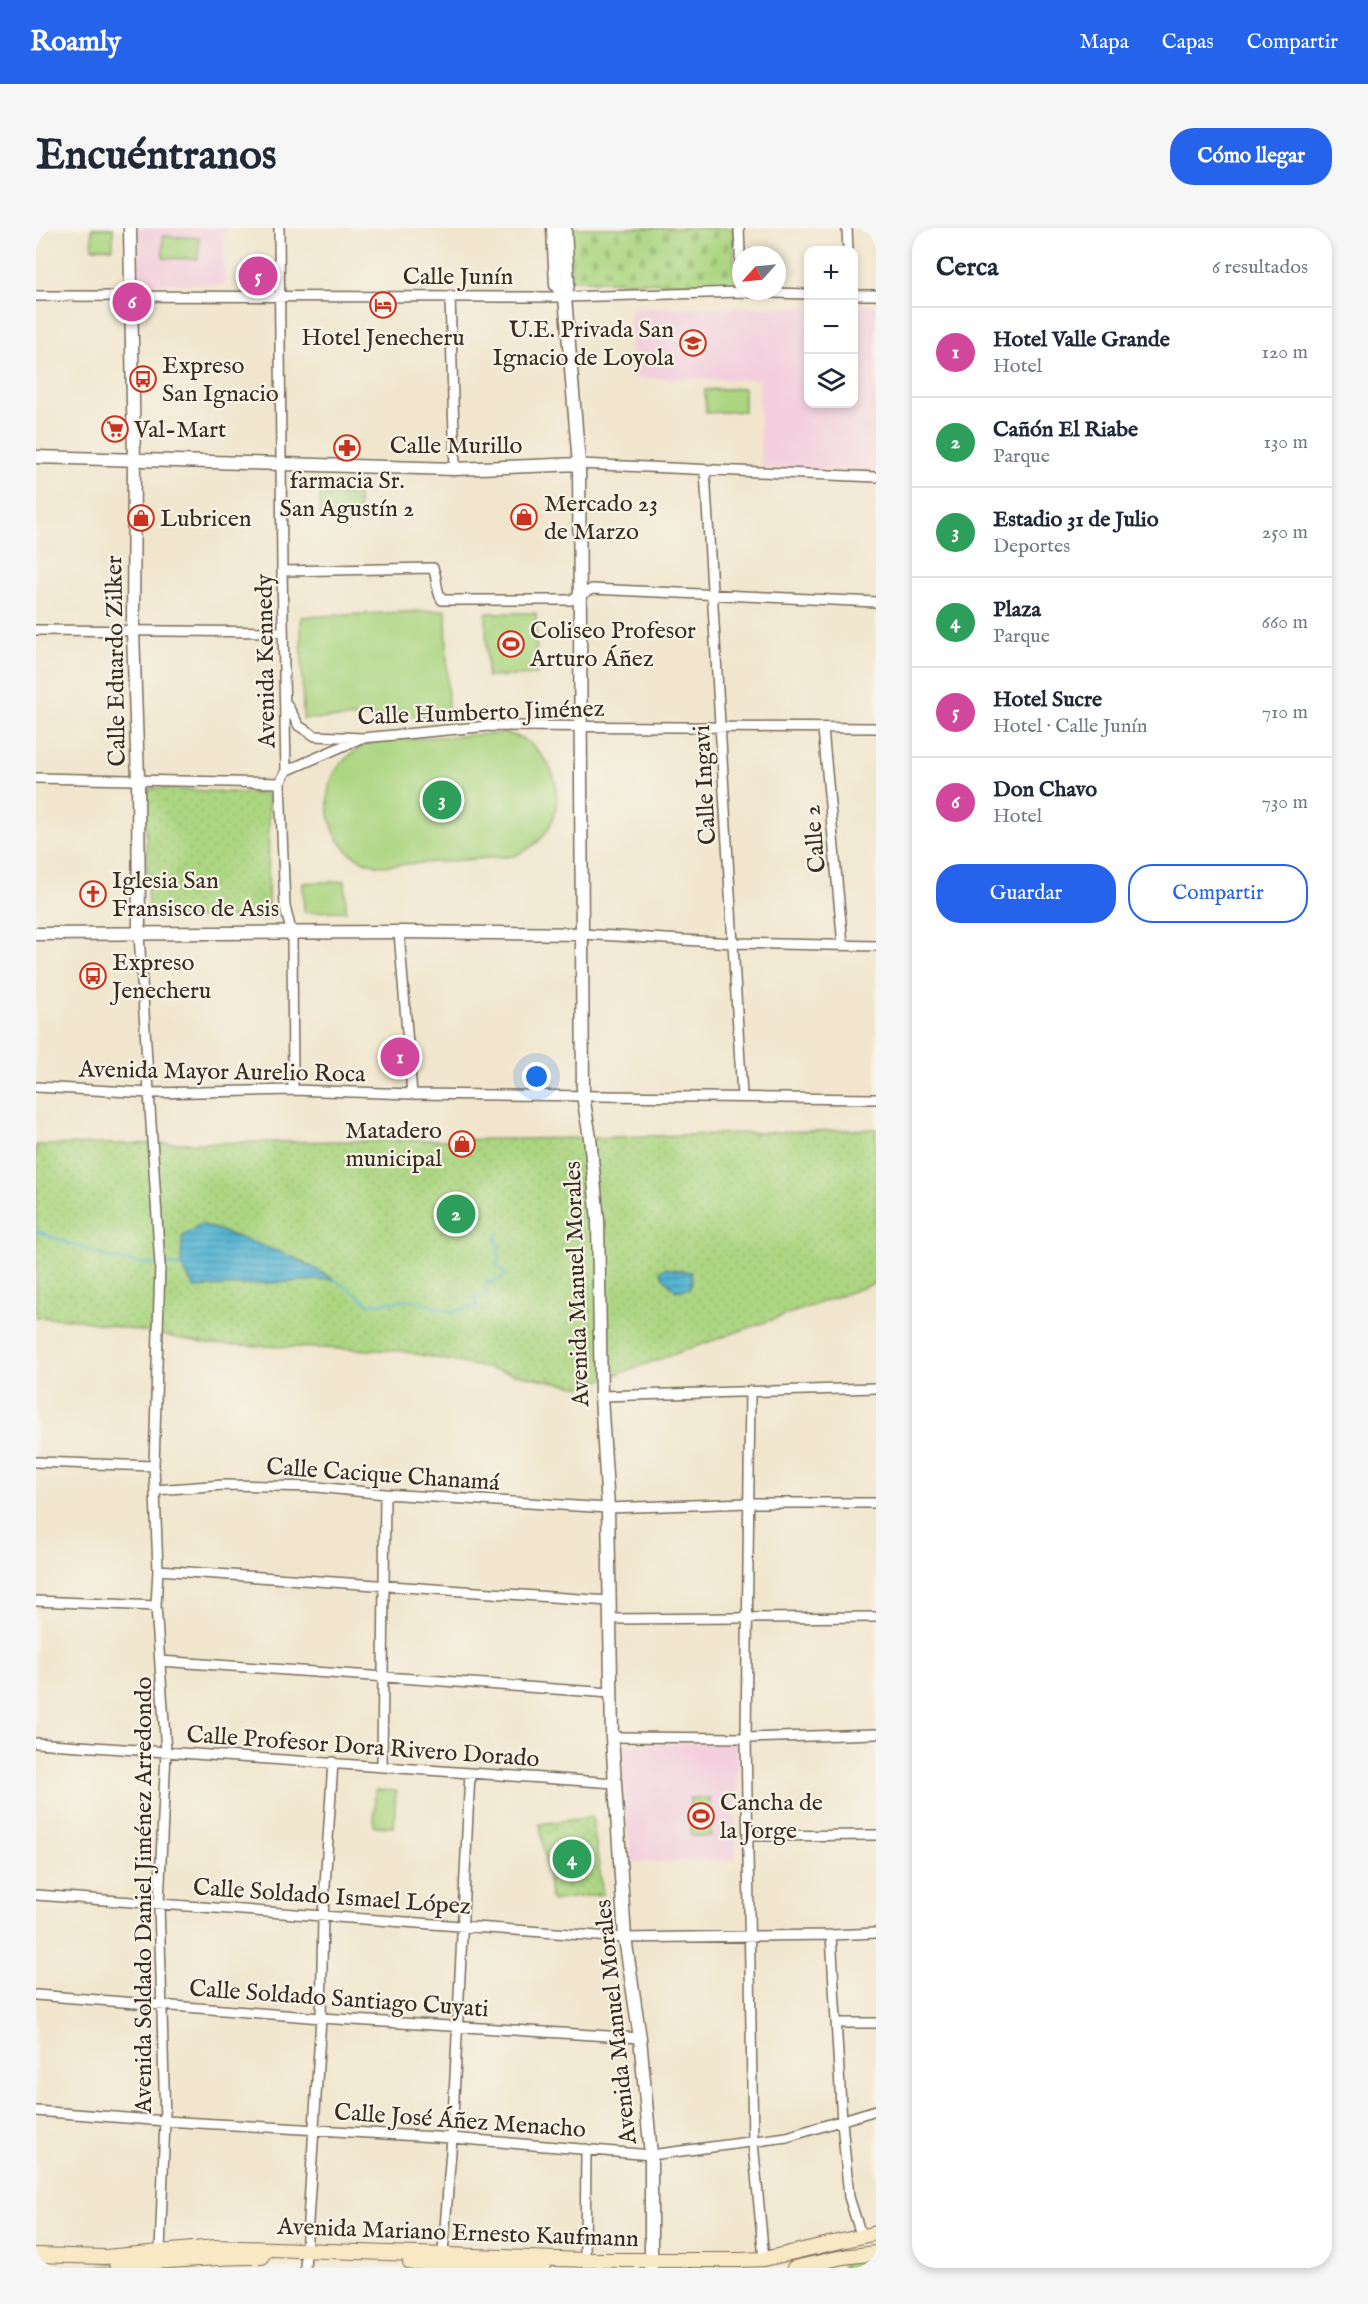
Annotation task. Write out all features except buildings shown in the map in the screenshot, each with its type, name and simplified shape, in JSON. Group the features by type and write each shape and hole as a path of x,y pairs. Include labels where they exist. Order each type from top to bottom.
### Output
{"main road":[{"name":"Avenida Mariano Ernesto Kaufmann","path":"36,2264 153,2263 202,2258 304,2258 670,2264 764,2259 876,2233"},
{"name":"Avenida Mariano Ernesto Kaufmann","path":"36,2255 105,2256 214,2247 304,2258"},
{"path":"794,2268 842,2263 876,2253"},
{"name":"Avenida Mariano Ernesto Kaufmann","path":"442,2261 555,2268"}],"street":[{"name":"Calle Eduardo Zilker","path":"130,228 134,459 133,631 138,779 139,934 160,1265 154,1466"},
{"name":"Avenida Kennedy","path":"279,228 286,771 280,783 285,907 292,934 293,1090"},
{"name":"Avenida Manuel Morales","path":"553,228 556,285 565,297"},
{"name":"Avenida Manuel Morales","path":"565,228 568,284 565,297 579,464 583,1096 590,1138 598,1221 601,1396 608,1508 612,1737 625,1938 639,2038 651,2155 651,2264"},
{"path":"740,228 740,246"},
{"path":"847,228 848,246"},
{"name":"Calle Junín","path":"36,296 565,297 732,292"},
{"name":"Calle Junín","path":"786,293 804,294"},
{"path":"858,296 876,295"},
{"path":"450,296 455,469"},
{"name":"Calle Murillo","path":"36,458 455,469 579,464 876,477"},
{"name":"Calle Ingavi","path":"705,471 742,1096"},
{"path":"282,571 433,568 438,593 442,600 571,600 592,589 876,602"},
{"path":"36,630 283,632"},
{"name":"Calle Humberto Jiménez","path":"285,700 299,726 315,736 363,738 489,726 876,728"},
{"name":"Calle 2","path":"823,729 843,945"},
{"path":"286,771 363,738"},
{"path":"36,777 280,783"},
{"path":"399,932 412,1094"},
{"path":"36,934 399,932 582,934 733,943 876,946"},
{"name":"Avenida Mayor Aurelio Roca","path":"36,1088 150,1093 293,1090 412,1094 876,1099"},
{"path":"601,1396 876,1388"},
{"path":"750,1391 746,1738 753,2142 764,2259"},
{"path":"36,1462 154,1466"},
{"name":"Avenida Soldado Daniel Jiménez Arredondo","path":"154,1466 158,1570 156,1606 166,1752 159,1903 165,2121 160,2251"},
{"name":"Calle Cacique Chanamá","path":"155,1490 224,1485 316,1487 385,1494 608,1508 748,1503 876,1503"},
{"path":"382,1765 385,1494"},
{"path":"158,1570 609,1601"},
{"path":"36,1601 156,1606"},
{"path":"609,1619 876,1617"},
{"path":"160,1661 611,1693"},
{"path":"612,1737 746,1738 876,1734"},
{"name":"Calle Profesor Dora Rivero Dorado","path":"36,1743 382,1765 615,1783"},
{"path":"304,2258 315,2129 321,2018 323,1916 333,1762"},
{"path":"442,2261 452,2138 470,1773"},
{"path":"748,1836 876,1835"},
{"name":"Calle Soldado Ismael López","path":"36,1895 625,1938 876,1933"},
{"path":"831,1935 842,2122 849,2197 862,2238"},
{"name":"Calle Soldado Santiago Cuyati","path":"36,1995 321,2018 639,2038"},
{"path":"836,2023 876,2023"},
{"name":"Calle José Áñez Menacho","path":"36,2111 452,2138 651,2155 787,2137 876,2110"},
{"path":"576,2263 586,2149"}],"shaded area":[{"path":"138,228 224,228 225,285 139,283"},
{"path":"858,306 876,306 876,472 761,468 758,380 631,378 630,308 804,307 804,408 858,408"},
{"path":"737,1742 736,1860 632,1862 617,1745"}],"green space":[{"path":"92,228 113,228 113,248 92,248"},
{"path":"570,228 733,228 732,285 571,280"},
{"path":"163,236 199,238 198,259 163,258"},
{"path":"744,388 744,411 706,413 705,390"},
{"path":"320,495 358,495 359,520 320,521"},
{"path":"446,610 448,715 303,719 301,617"},
{"name":"Coliseo Profesor Arturo Áñez","path":"486,613 536,613 537,675 487,677"},
{"path":"506,733 521,738 536,749 552,771 555,783 557,795 553,818 540,839 529,848 515,856 382,866 357,858 345,848 330,819 328,797 333,775 346,758 372,741"},
{"path":"151,788 266,794 269,798 268,916 264,919 150,916 148,913 145,793"},
{"path":"345,881 346,911 304,912 303,883"},
{"path":"876,1129 876,1283 581,1387 401,1351 209,1344 74,1319 36,1317 36,1145 590,1138"},
{"path":"375,1790 396,1791 394,1827 374,1826"},
{"name":"Cancha de la Jorge","path":"690,1798 710,1798 711,1836 691,1836"},
{"path":"592,1817 603,1894 551,1901 540,1824"},
{"path":"876,2249 876,2268 842,2268 843,2260"},
{"path":"159,2256 250,2259 259,2268 86,2268"}],"water":[{"path":"201,1224 291,1256 334,1279 195,1288 181,1266 182,1237"},
{"path":"665,1268 691,1272 690,1288 676,1291 660,1271"}],"waterway":[{"path":"36,1231 112,1259 157,1265"},
{"path":"334,1279 370,1304 411,1300 453,1312 477,1306 475,1297 483,1297 486,1293 486,1282 491,1283 504,1276 504,1272 498,1267 499,1245 496,1242 498,1232"},
{"path":"163,1265 181,1266"}],"place":[{"name":"Hotel Sucre","path":"258,276"},
{"name":"Don Chavo","path":"132,302"},
{"name":"Hotel Jenecheru","path":"383,305"},
{"name":"U.E. Privada San Ignacio de Loyola","path":"693,343"},
{"name":"Expreso San Ignacio","path":"143,379"},
{"name":"Val-Mart","path":"115,429"},
{"name":"farmacia Sr. San Agustín 2","path":"347,448"},
{"name":"Mercado 23 de Marzo","path":"524,517"},
{"name":"Lubricen","path":"141,518"},
{"name":"Coliseo Profesor Arturo Áñez","path":"511,644"},
{"name":"Estadio 31 de Julio","path":"442,800"},
{"name":"Iglesia San Fransisco de Asis","path":"93,894"},
{"name":"Expreso Jenecheru","path":"93,976"},
{"name":"Hotel Valle Grande","path":"400,1057"},
{"name":"Matadero municipal","path":"462,1144"},
{"name":"Cañón El Riabe","path":"456,1214"},
{"name":"Cancha de la Jorge","path":"701,1816"},
{"name":"Plaza","path":"572,1859"}]}
